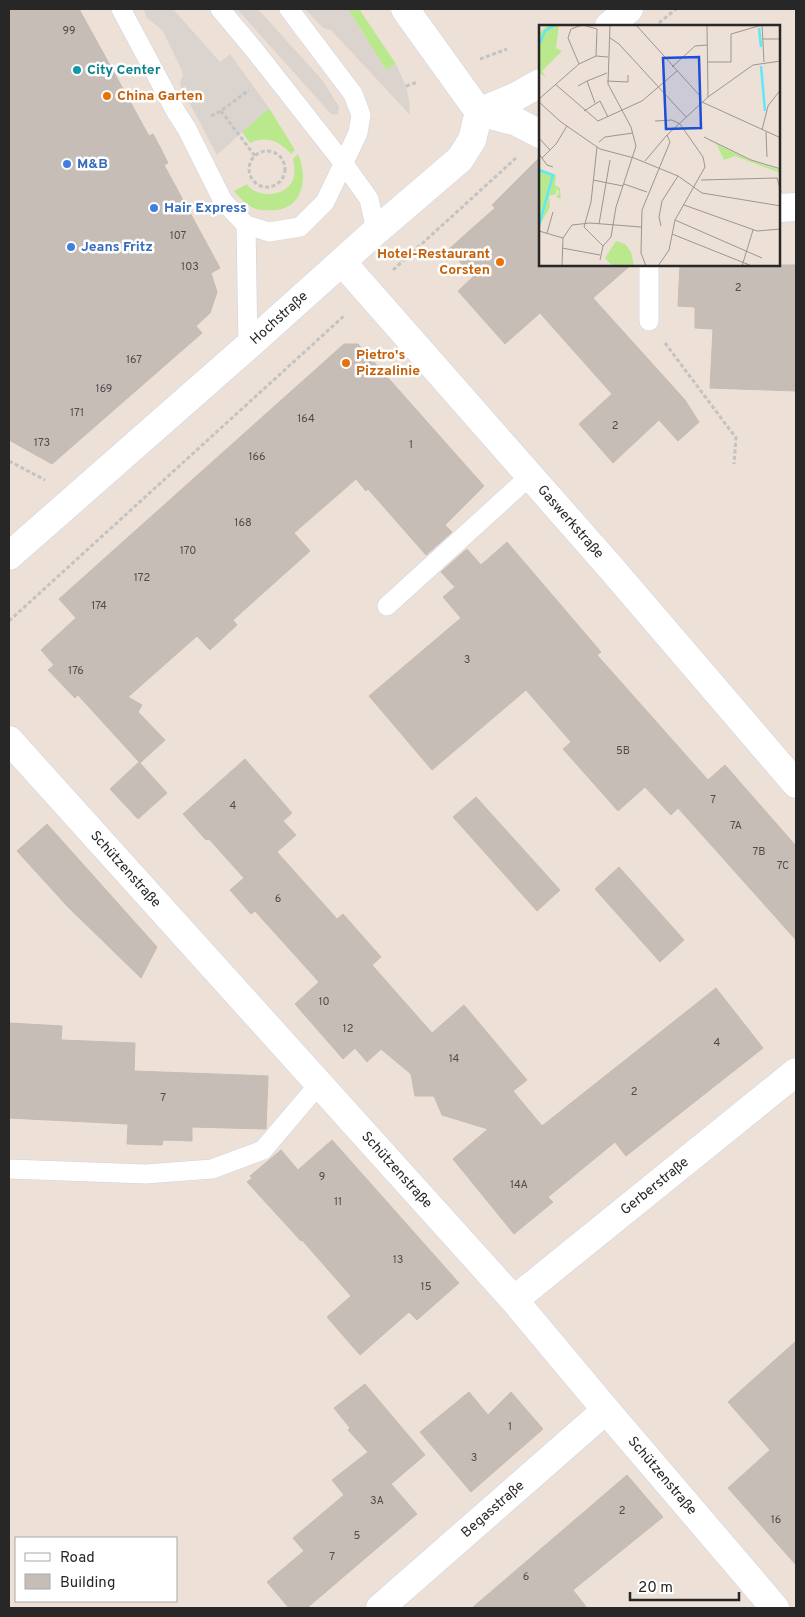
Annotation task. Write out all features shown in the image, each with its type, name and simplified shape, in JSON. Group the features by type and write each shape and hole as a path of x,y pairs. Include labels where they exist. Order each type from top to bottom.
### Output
{"street":[{"path":"404,9 479,112 517,122 539,133"},
{"path":"610,25 629,9"},
{"path":"479,112 517,96 539,84"},
{"name":"Hochstraße","path":"9,556 460,159 472,140 479,112"},
{"path":"780,208 796,207"},
{"name":"Gaswerkstraße","path":"342,262 796,784"},
{"name":"Schützenstraße","path":"9,740 514,1300 775,1608"},
{"name":"Gerberstraße","path":"514,1300 796,1072"},
{"name":"Begasstraße","path":"380,1608 606,1410"}],"lane":[{"path":"121,9 187,129 223,201 246,225 269,232 300,227 324,202 358,133 361,115 353,94 290,9"},
{"path":"220,9 272,72 369,199 376,231"},
{"path":"246,225 248,346"},
{"path":"649,266 649,321"},
{"path":"387,606 530,476"},
{"path":"9,1169 146,1174 212,1169 264,1150 319,1084"}],"path":[{"path":"655,25 676,9"},
{"path":"187,129 221,111 272,72"},
{"path":"221,111 255,156"},
{"path":"263,152 272,152 279,156 284,163 285,172 282,180 275,186 266,188 258,185 252,179 249,171 250,162 255,156 263,152"},
{"path":"9,621 519,156"},
{"path":"649,321 736,438 734,464"},
{"path":"9,461 76,498"}],"green space":[{"path":"348,9 359,9 396,64 386,70"},
{"path":"269,108 295,150 291,154 283,146 273,141 262,140 250,143 242,132"},
{"path":"298,154 303,172 303,181 298,197 285,208 263,210 253,208 234,191 247,184 256,191 267,194 285,190 293,180 293,159"}],"shaded area":[{"path":"144,9 173,9 220,62 230,54 269,108 217,155 181,87 182,71 163,31 146,17"},
{"path":"237,9 258,9 323,81 339,107 338,114 330,113"},
{"path":"305,9 348,9 386,70 396,64 406,86 410,115 331,30 323,28"}],"building":[{"path":"9,9 79,9 149,136 153,134 168,163 164,165 220,268 211,273 217,292 210,313 196,326 202,333 52,464 9,440"},
{"path":"539,158 539,266 630,266 593,298 685,400 699,422 678,441 659,420 613,463 579,424 612,394 540,313 505,344 458,291 473,277 449,249 495,208 492,205"},
{"path":"796,265 796,391 710,388 713,329 695,328 695,307 678,306 680,266 770,267"},
{"path":"344,344 358,344 484,486 445,525 452,532 426,555 368,489 366,491 356,479 294,533 310,551 233,620 237,625 210,650 197,636 128,697 142,705 138,712 165,740 140,763 78,695 75,698 48,670 54,665 41,650 76,618 59,599"},
{"path":"507,542 601,652 597,655 708,780 725,765 796,846 796,940 678,808 671,815 645,787 618,811 563,749 571,742 526,690 432,770 369,696 461,618 443,597 455,587 441,572 467,549 481,565"},
{"path":"245,759 292,813 283,821 296,835 277,852 337,919 343,914 381,957 372,965 432,1033 464,1005 527,1080 513,1091 542,1126 716,988 763,1048 626,1156 615,1142 548,1197 553,1202 514,1234 453,1159 488,1129 442,1115 434,1096 415,1096 411,1074 381,1049 367,1062 355,1048 343,1059 295,1004 319,982 255,911 251,914 230,890 244,878 209,839 206,840 183,814"},
{"path":"139,762 167,793 138,819 110,789"},
{"path":"476,797 560,890 537,911 453,817"},
{"path":"47,824 157,947 141,978 68,907 17,851"},
{"path":"619,867 684,940 660,962 595,889"},
{"path":"9,1023 62,1026 61,1040 135,1043 134,1071 268,1076 266,1129 192,1127 192,1141 163,1140 162,1145 127,1144 128,1124 9,1118"},
{"path":"332,1140 459,1283 417,1320 409,1312 360,1355 327,1317 351,1296 302,1240 247,1182 252,1178 250,1176 281,1150 298,1170"},
{"path":"796,1341 796,1565 728,1488 770,1450 785,1467 728,1402"},
{"path":"365,1384 425,1455 391,1484 417,1514 307,1608 289,1608 267,1582 304,1551 293,1538 344,1495 332,1480 368,1452 348,1430 350,1428 334,1408"},
{"path":"469,1392 488,1415 511,1392 543,1429 471,1492 420,1432"},
{"path":"627,1475 663,1517 573,1590 587,1608 472,1608"}],"place":[{"name":"City Center","path":"77,70"},
{"name":"China Garten","path":"107,96"},
{"name":"M&B","path":"67,164"},
{"name":"Hair Express","path":"154,208"},
{"name":"Jeans Fritz","path":"71,247"},
{"name":"Hotel-Restaurant Corsten","path":"500,262"},
{"name":"Pietro's Pizzalinie","path":"346,363"}]}
